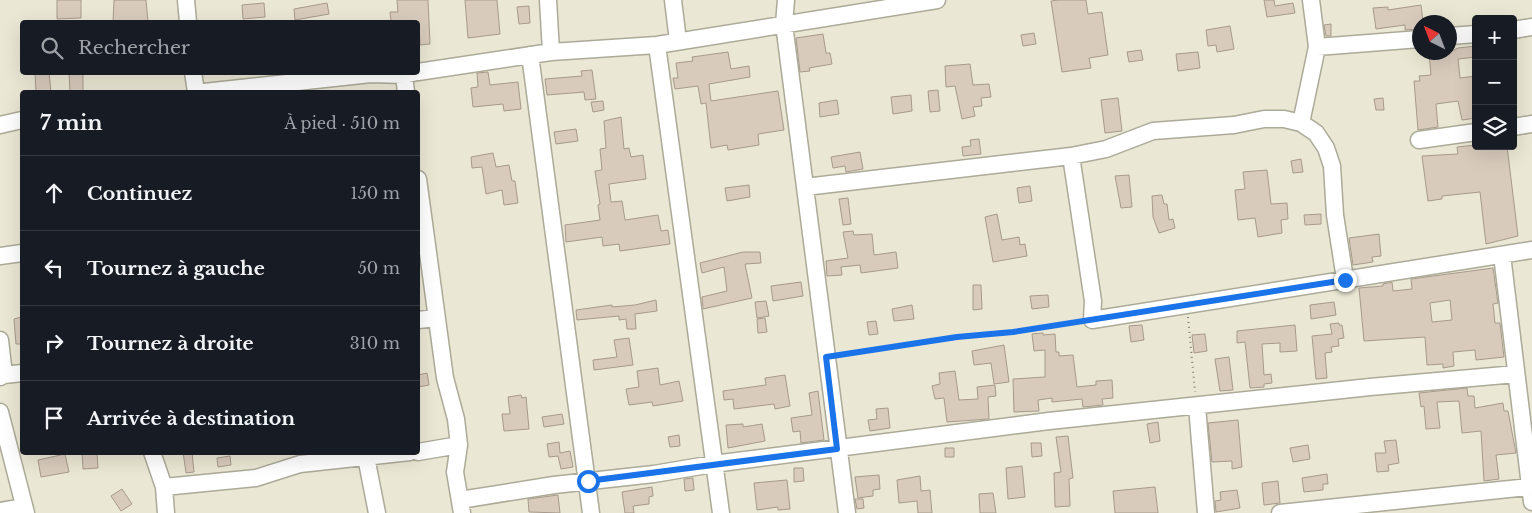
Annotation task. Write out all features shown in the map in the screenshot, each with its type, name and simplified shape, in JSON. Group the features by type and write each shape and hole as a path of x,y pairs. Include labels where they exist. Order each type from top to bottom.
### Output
{"street":[{"path":"186,0 188,20"},
{"path":"548,0 550,52"},
{"path":"673,0 678,41"},
{"path":"786,0 784,24 837,449 847,513"},
{"path":"420,72 550,52 657,45 912,2 937,0"},
{"path":"1301,123 1317,47 1311,0"},
{"path":"1517,29 1532,27"},
{"path":"1457,35 1472,34"},
{"path":"1317,47 1412,40"},
{"path":"657,45 721,513"},
{"path":"530,55 591,513"},
{"path":"193,75 196,90"},
{"path":"223,90 362,75"},
{"path":"407,90 412,75"},
{"path":"805,187 1072,156 1106,148 1153,131 1234,125 1264,119 1284,119 1301,123 1316,132 1326,148 1332,166 1335,216 1345,280"},
{"path":"0,125 20,120"},
{"path":"1517,126 1532,124"},
{"path":"1419,140 1472,133"},
{"path":"1072,156 1093,301 1092,320 1532,250"},
{"path":"420,210 444,378 456,419 459,445 455,472 461,506 588,481 654,474 713,464 1049,422 1370,387 1516,374"},
{"path":"0,256 20,253"},
{"path":"1280,513 1530,495 1502,255"},
{"path":"420,320 436,318"},
{"path":"0,340 2,376 20,373"},
{"path":"1197,406 1206,513"},
{"path":"0,412 25,510 0,511"},
{"path":"420,452 459,445"},
{"path":"153,455 164,487 166,513"},
{"path":"164,487 256,478 300,464 384,455"},
{"path":"366,457 377,513"}],"path":[{"path":"1186,305 1197,406"},
{"path":"826,357 957,337 1013,332 1092,320"}],"building":[{"path":"57,0 81,0 81,18 57,19"},
{"path":"114,0 146,0 148,20 113,20"},
{"path":"397,0 428,0 430,44 420,45 420,20 391,20 390,12 398,12"},
{"path":"465,0 497,0 500,34 468,38"},
{"path":"1086,0 1088,14 1102,12 1108,55 1089,58 1091,68 1062,72 1051,1"},
{"path":"1264,0 1274,0 1275,6 1293,3 1295,13 1267,17"},
{"path":"264,3 265,17 243,19 242,5"},
{"path":"327,3 329,14 295,20 294,9"},
{"path":"1421,5 1422,15 1412,15 1412,30 1405,30 1405,25 1376,29 1373,8 1388,7 1388,10"},
{"path":"529,6 530,23 519,24 517,7"},
{"path":"1331,24 1331,36 1326,36 1324,25"},
{"path":"1230,26 1234,49 1217,52 1216,45 1208,46 1206,30"},
{"path":"1034,33 1036,44 1023,46 1021,35"},
{"path":"823,34 826,53 830,53 832,64 809,68 810,71 800,72 796,38"},
{"path":"1472,46 1472,57 1458,59 1460,78 1472,76 1472,119 1462,120 1458,101 1436,104 1438,127 1418,130 1414,81 1420,81 1419,76 1431,75 1430,60 1457,60 1458,48"},
{"path":"1141,50 1143,60 1129,62 1127,52"},
{"path":"728,52 731,69 749,66 750,77 709,84 711,101 778,91 784,130 758,134 759,145 728,150 727,145 711,148 706,103 701,104 698,86 675,89 673,78 678,78 676,63 693,61 692,57"},
{"path":"1198,52 1200,68 1178,71 1176,54"},
{"path":"970,64 973,85 989,84 991,97 981,98 982,106 973,107 975,116 962,119 955,86 946,87 945,66"},
{"path":"592,70 596,99 585,100 584,92 547,95 545,79 582,76 581,71"},
{"path":"488,72 490,85 518,82 521,109 504,111 503,104 473,107 471,88 478,87 477,73"},
{"path":"35,75 49,75 51,90 36,90"},
{"path":"69,75 83,75 83,90 70,90"},
{"path":"938,90 940,111 930,112 928,91"},
{"path":"911,95 912,111 893,114 891,97"},
{"path":"1118,98 1122,131 1105,133 1101,100"},
{"path":"1383,98 1384,110 1376,110 1374,99"},
{"path":"837,100 839,114 820,117 819,103"},
{"path":"603,101 604,110 593,112 591,102"},
{"path":"621,117 624,149 629,148 631,157 643,155 646,179 609,184 611,202 622,201 625,220 658,215 661,231 668,230 670,244 620,251 619,244 603,246 602,237 566,242 565,225 600,220 598,205 600,204 595,171 602,170 600,149 606,148 604,121"},
{"path":"576,129 578,141 556,144 554,132"},
{"path":"979,139 981,154 963,156 962,147 971,146 970,140"},
{"path":"1472,145 1472,150 1507,150 1518,236 1486,244 1480,192 1442,196 1442,199 1428,201 1422,156 1458,154 1457,147"},
{"path":"860,152 863,169 846,172 845,166 833,168 831,157"},
{"path":"493,153 496,167 509,165 512,181 515,181 518,203 504,205 502,190 486,194 482,167 472,168 471,157"},
{"path":"1301,159 1303,172 1293,173 1291,161"},
{"path":"1267,170 1271,204 1287,203 1288,219 1281,220 1282,233 1258,237 1255,218 1238,220 1235,190 1245,189 1243,172"},
{"path":"1129,175 1132,207 1121,208 1115,176"},
{"path":"749,185 750,197 727,201 725,188"},
{"path":"1030,186 1032,201 1019,203 1017,188"},
{"path":"1162,195 1164,204 1167,204 1169,220 1173,219 1175,228 1159,233 1153,217 1152,196"},
{"path":"848,198 851,224 843,225 839,199"},
{"path":"997,214 1002,240 1019,237 1020,245 1025,244 1027,256 993,262 985,217"},
{"path":"1321,214 1321,224 1305,225 1304,215"},
{"path":"853,231 854,235 872,234 874,255 896,252 898,268 861,273 860,265 841,267 842,275 827,276 826,261 848,258 843,232"},
{"path":"1379,234 1381,256 1372,257 1373,262 1353,265 1349,238"},
{"path":"743,252 760,252 761,263 745,264 752,298 703,309 702,297 727,291 724,267 702,273 700,263"},
{"path":"1493,268 1498,303 1493,304 1495,323 1500,323 1504,357 1476,360 1475,350 1453,352 1454,366 1443,368 1443,364 1427,365 1425,337 1364,341 1359,288 1383,286 1383,284 1392,282 1393,291 1412,289 1411,279","holes":["1450,300 1452,320 1432,322 1430,303"]},
{"path":"801,282 803,296 773,301 771,286"},
{"path":"973,285 981,285 982,309 973,310"},
{"path":"1048,295 1049,307 1032,309 1030,296"},
{"path":"656,300 657,311 635,314 636,329 627,329 626,319 619,320 619,316 577,320 576,310 612,305 612,307 635,305"},
{"path":"766,301 769,316 757,318 755,302"},
{"path":"1334,302 1336,315 1311,319 1310,305"},
{"path":"912,305 914,319 894,321 892,309"},
{"path":"20,318 20,344 16,344 14,319"},
{"path":"765,318 767,332 758,333 757,319"},
{"path":"876,321 878,334 869,335 867,322"},
{"path":"1339,323 1339,325 1342,325 1344,338 1338,339 1339,346 1331,347 1332,352 1325,353 1327,378 1316,379 1312,336 1332,334 1330,324"},
{"path":"1142,325 1144,340 1131,342 1129,326"},
{"path":"1295,325 1297,351 1280,352 1280,343 1262,344 1264,375 1271,374 1272,383 1264,384 1264,387 1250,388 1245,342 1237,343 1237,331"},
{"path":"1043,333 1043,335 1055,334 1056,352 1059,352 1059,356 1073,355 1077,387 1096,385 1096,381 1112,380 1113,398 1102,399 1103,405 1083,407 1082,399 1052,402 1052,398 1038,400 1039,411 1014,412 1013,379 1045,377 1045,350 1034,351 1032,334"},
{"path":"1205,334 1207,351 1194,353 1192,335"},
{"path":"629,338 633,365 594,370 593,360 617,357 614,340"},
{"path":"1004,345 1009,382 994,384 991,363 974,365 972,351"},
{"path":"1229,357 1233,390 1220,391 1215,359"},
{"path":"658,368 660,385 679,381 683,401 653,406 652,402 629,405 626,389 639,387 637,371"},
{"path":"955,371 959,400 978,399 977,387 995,385 996,396 988,397 989,419 947,422 944,398 935,399 932,386 940,384 939,373"},
{"path":"427,373 429,385 420,387 420,375"},
{"path":"785,375 790,406 775,409 774,404 734,409 733,399 724,400 723,391 766,385 765,378"},
{"path":"1467,388 1468,396 1474,396 1475,408 1503,403 1504,411 1508,411 1516,453 1496,455 1499,479 1484,481 1481,431 1462,433 1459,401 1437,402 1440,428 1426,429 1424,406 1421,407 1419,393"},
{"path":"818,391 824,440 801,443 800,431 793,432 791,418 812,415 809,393"},
{"path":"521,395 522,398 526,397 529,429 504,431 502,414 510,414 508,397"},
{"path":"888,408 890,428 870,431 868,420 877,419 876,409"},
{"path":"562,414 564,424 544,427 542,417"},
{"path":"1238,420 1242,467 1232,469 1232,461 1212,462 1208,423"},
{"path":"1158,422 1160,441 1150,443 1147,424"},
{"path":"743,424 743,427 762,424 765,441 728,448 726,425"},
{"path":"679,435 680,446 670,447 668,437"},
{"path":"1068,436 1073,478 1069,479 1070,506 1055,507 1054,473 1061,472 1056,437"},
{"path":"1396,440 1399,463 1388,465 1389,471 1377,472 1375,453 1386,453 1384,441"},
{"path":"559,442 560,453 570,451 573,467 561,469 558,456 549,457 547,444"},
{"path":"1031,443 1041,443 1042,456 1032,457"},
{"path":"1308,445 1310,459 1293,462 1290,448"},
{"path":"945,448 954,448 954,457 945,457"},
{"path":"65,455 69,472 41,477 38,460"},
{"path":"82,455 97,455 98,468 83,469"},
{"path":"183,455 192,455 194,472 186,473"},
{"path":"230,456 231,465 218,467 217,458"},
{"path":"1022,466 1025,497 1008,499 1006,468"},
{"path":"794,468 803,468 804,481 794,482"},
{"path":"1327,474 1328,484 1323,484 1323,490 1304,492 1302,478"},
{"path":"879,475 880,489 873,490 873,496 858,498 855,477"},
{"path":"920,476 921,491 930,490 932,513 918,513 917,501 899,503 897,480"},
{"path":"693,478 694,490 685,491 684,479"},
{"path":"787,480 790,509 778,510 778,507 757,510 754,483"},
{"path":"1278,481 1280,503 1264,505 1262,483"},
{"path":"652,487 653,496 649,497 649,504 633,506 634,513 625,513 622,492"},
{"path":"1155,487 1158,513 1115,513 1113,491"},
{"path":"122,489 132,504 121,511 111,496"},
{"path":"1237,490 1240,508 1216,512 1215,501 1221,500 1220,492"},
{"path":"993,493 996,513 980,513 979,494"},
{"path":"558,495 560,513 529,512 528,499"},
{"path":"855,499 863,499 864,508 857,509"}],"route":[{"path":"588,481 837,449 826,357 957,337 1013,332 1039,326 1092,320 1345,280"}]}
